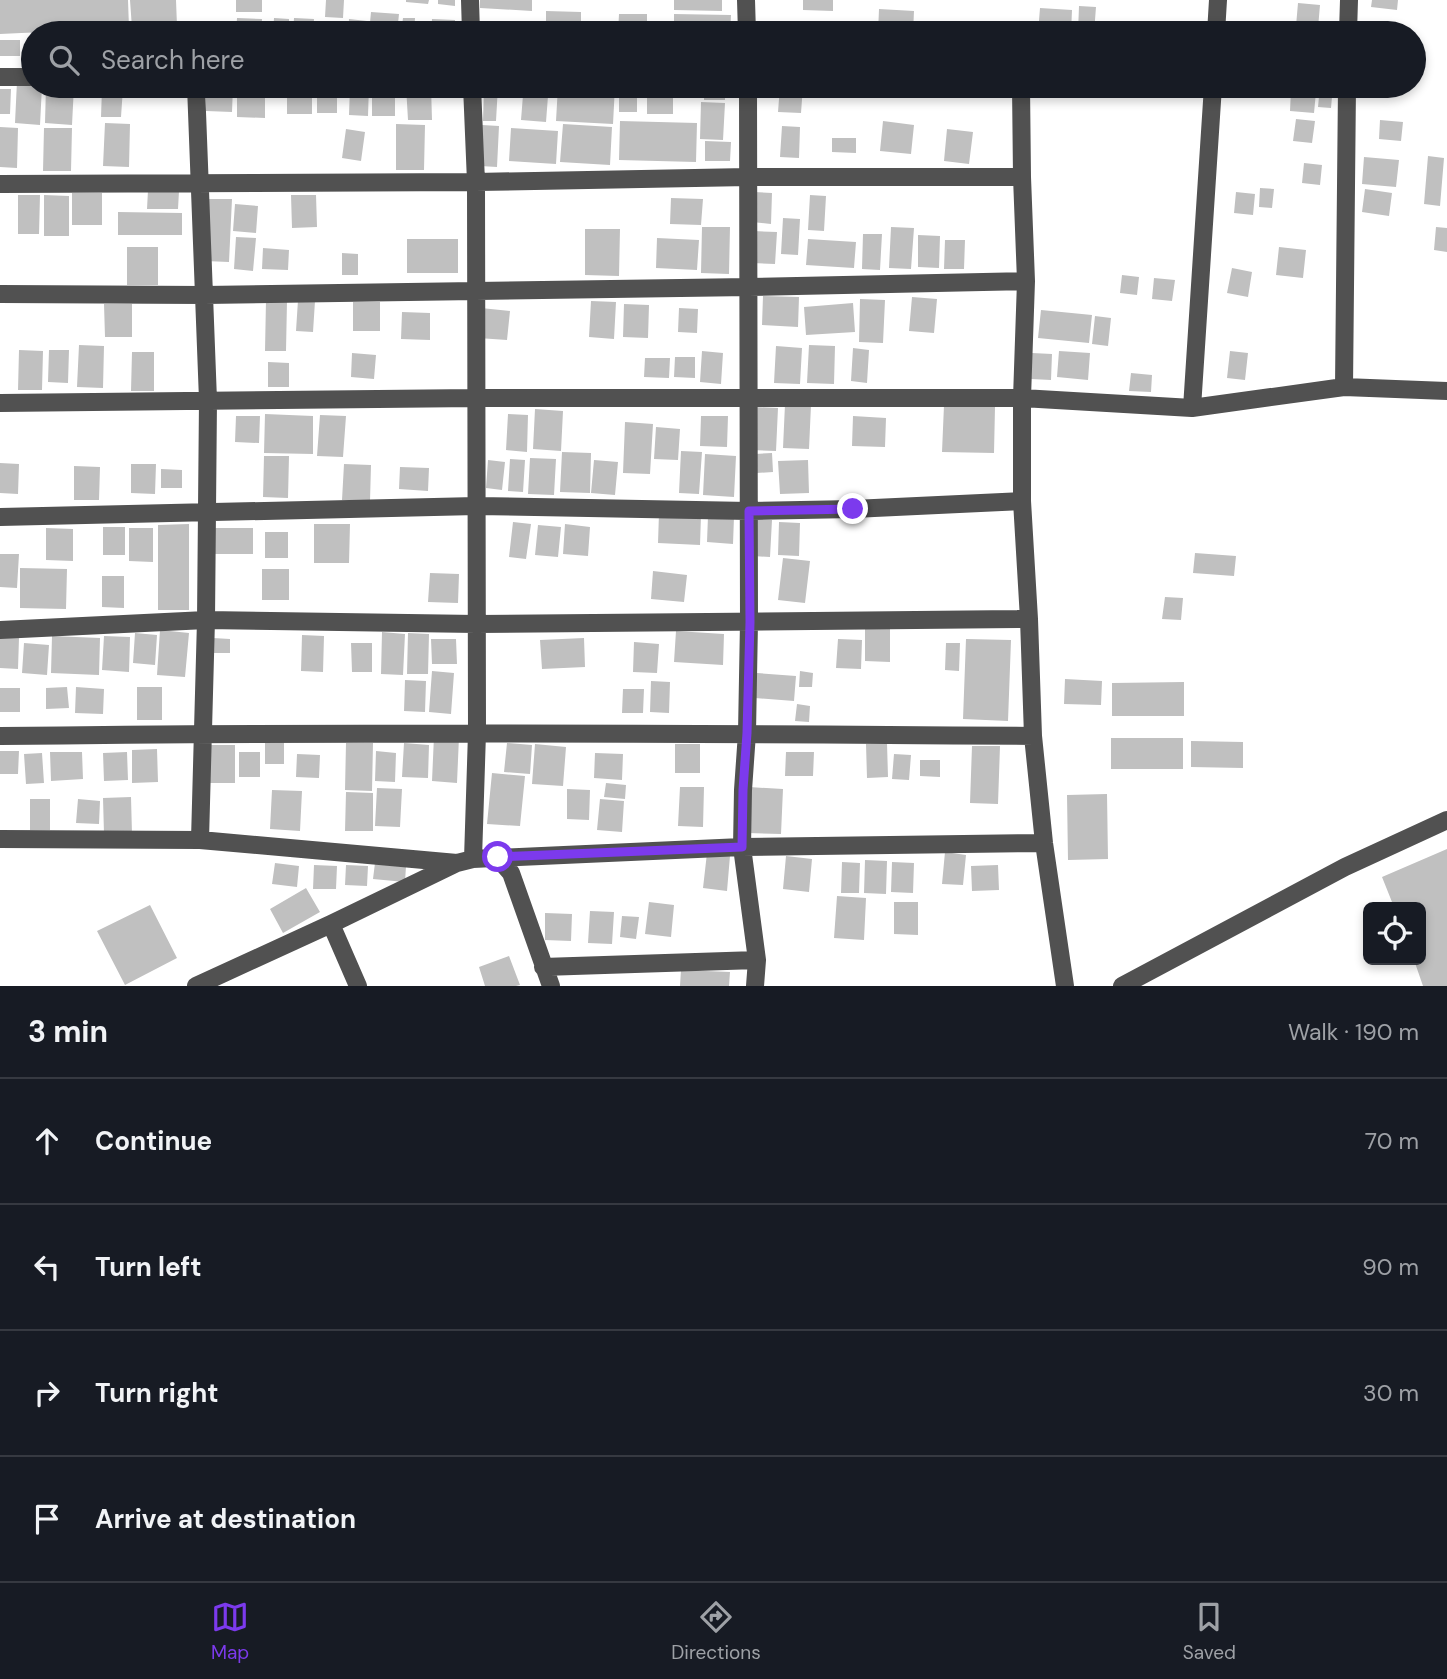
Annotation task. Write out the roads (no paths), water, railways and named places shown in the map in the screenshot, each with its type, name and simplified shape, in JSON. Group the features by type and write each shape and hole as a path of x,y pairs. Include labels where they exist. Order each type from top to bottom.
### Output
{"street":[{"path":"470,0 471,21"},
{"path":"746,0 747,21"},
{"path":"1217,21 1218,0"},
{"path":"1348,21 1349,0"},
{"path":"0,77 21,76"},
{"path":"196,98 208,400 200,840"},
{"path":"465,861 477,733 476,290 472,98"},
{"path":"748,98 750,622 742,847 757,960 755,986"},
{"path":"1021,98 1026,281 1022,501 1032,736 1044,843 1065,986"},
{"path":"1192,408 1212,98"},
{"path":"1344,387 1347,98"},
{"path":"0,184 1022,177"},
{"path":"0,294 205,295 1026,281"},
{"path":"0,403 476,398 1022,398 1192,408 1344,387 1447,391"},
{"path":"0,517 476,506 749,511 1022,501"},
{"path":"0,630 206,620 476,624 1029,619"},
{"path":"0,736 747,733 1032,736"},
{"path":"1122,986 1346,867 1447,820"},
{"path":"0,839 200,840 465,861 498,857 742,847 1044,843"},
{"path":"498,857 511,873 551,986"},
{"path":"196,986 465,861"},
{"path":"331,925 358,986"},
{"path":"543,967 757,960"}]}
